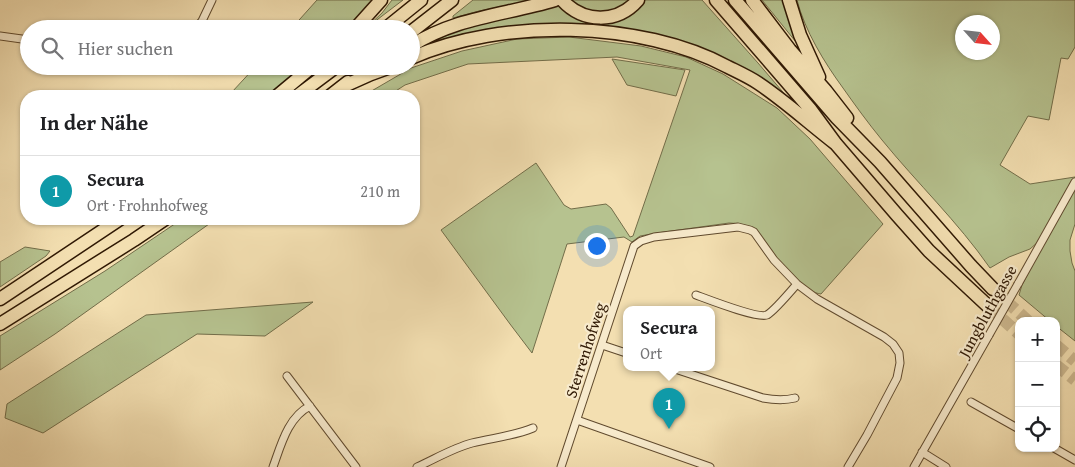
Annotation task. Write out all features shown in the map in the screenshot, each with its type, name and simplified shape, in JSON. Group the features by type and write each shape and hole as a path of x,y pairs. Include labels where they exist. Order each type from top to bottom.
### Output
{"highway":[{"path":"363,20 381,0"},
{"path":"396,20 421,0"},
{"path":"420,25 452,0"},
{"path":"420,41 438,31 462,22 555,0"},
{"path":"565,4 584,16 600,18 620,14 638,0"},
{"path":"716,0 811,110 836,144 929,250 990,307"},
{"path":"735,0 826,106 880,162 993,289"},
{"path":"752,0 790,50 826,90 880,162"},
{"path":"789,0 800,35 826,90"},
{"path":"420,55 474,38 527,31 594,32 629,35 653,40 710,58 758,83 836,144"},
{"path":"284,90 302,75"},
{"path":"305,90 325,75"},
{"path":"337,90 362,75"},
{"path":"0,299 111,225"},
{"path":"0,324 156,225"}],"street":[{"path":"202,20 212,0"},
{"path":"0,36 20,39"},
{"name":"Jungbluthgasse","path":"914,467 1075,182"},
{"name":"Sterrenhofweg","path":"561,467 633,249 641,241 654,237 728,228 745,228 758,236 774,260 797,284"},
{"path":"696,295 763,316 770,313 797,284 817,299 893,344 899,353 900,363 897,378 848,467"},
{"path":"602,345 623,352"},
{"path":"681,371 763,398 776,400 795,398"},
{"path":"287,376 356,467"},
{"path":"971,402 1015,427"},
{"path":"273,467 294,417 310,406"},
{"path":"577,420 710,467"},
{"path":"417,467 461,446 534,428"},
{"path":"1060,451 1075,460"},
{"path":"922,452 946,467"}],"green space":[{"path":"317,0 372,0 355,20 299,20"},
{"path":"392,0 403,0 375,20"},
{"path":"473,0 536,0 453,18"},
{"path":"574,0 634,0 623,9 591,14 570,2"},
{"path":"643,0 702,0 788,98 750,73 579,26 420,50 420,48 443,33 559,5 572,16 590,21"},
{"path":"762,0 784,0 800,47"},
{"path":"797,0 1075,0 1075,47 1068,59 1061,58 1049,120 1028,116 1000,165 1030,184 1075,177 1075,224 1070,240 1070,251 1075,271 1075,341 1060,329 1060,317 1045,317 1019,295 1022,285 1043,245 1038,242 1030,249 1009,257 990,268 965,235 877,134 822,57 805,23"},
{"path":"569,37 641,46 686,57 723,74 777,108 810,139 883,224 821,294 815,293 801,283 779,261 760,234 748,226 740,224 729,223 657,233 640,236 632,242 624,237 567,244 532,353 441,230 536,163 564,205 571,209 606,204 611,208 630,237 633,236 690,70 617,57 468,64 405,85 397,90 373,90 399,75 420,75 420,65 462,51 517,39"},
{"path":"612,59 685,70 676,96 627,85"},
{"path":"248,75 297,75 279,90 234,90"},
{"path":"173,225 208,225 55,334 0,370 0,336 105,271"},
{"path":"25,247 50,251 46,256 0,287 0,262"},
{"path":"313,302 265,336 197,334 43,433 5,418 7,404 146,315"}],"tunnel":[{"path":"993,289 1024,317"},
{"path":"989,307 1015,330"},
{"path":"1060,348 1075,361"},
{"path":"1060,368 1075,380"}],"place":[{"name":"Secura","path":"669,429"}]}
